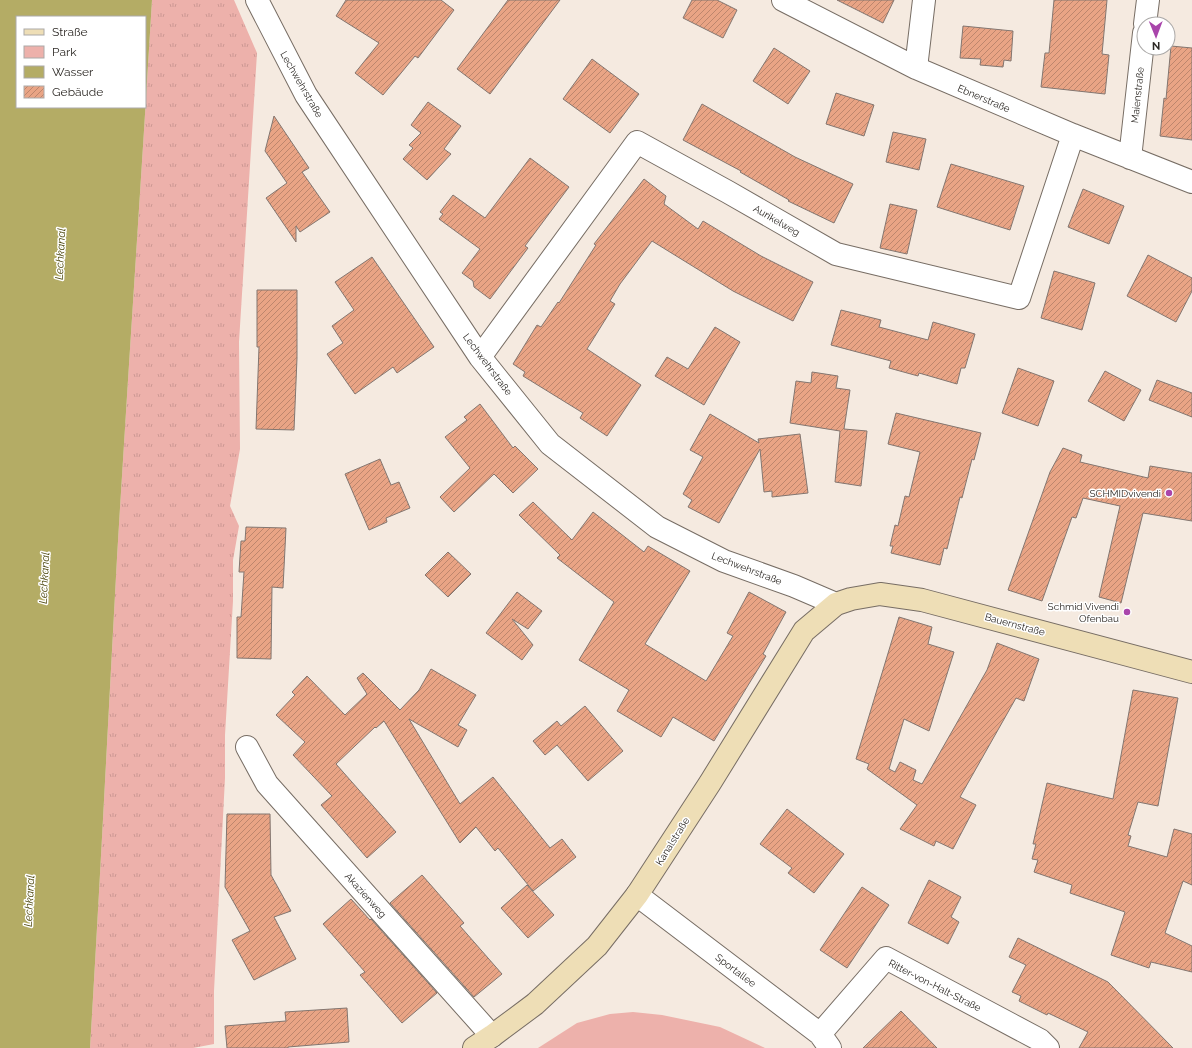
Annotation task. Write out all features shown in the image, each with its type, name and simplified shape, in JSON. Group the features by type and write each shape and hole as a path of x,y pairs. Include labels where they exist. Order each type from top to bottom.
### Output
{"main road":[{"name":"Bauernstraße","path":"836,604 851,599 880,594 922,600 1192,672"},
{"name":"Kanalstraße","path":"474,1048 535,1004 597,946 637,895 710,783 804,630 836,604"}],"street":[{"name":"Lechwehrstraße","path":"257,0 306,95 480,357 550,444 657,527 724,561 794,586 836,604"},
{"name":"Ebnerstraße","path":"783,0 916,68 1073,135 1192,182"},
{"path":"916,68 924,0"},
{"path":"1146,16 1148,0"},
{"name":"Maienstraße","path":"1130,158 1141,56"},
{"name":"Aurikelweg","path":"480,357 638,142 836,254 1019,298 1073,135"},
{"name":"Akazienweg","path":"247,747 266,784 492,1036"},
{"name":"Sportallee","path":"637,895 825,1041"},
{"name":"Ritter-von-Halt-Straße","path":"825,1041 886,958 1040,1040 1048,1048"}],"green space":[{"path":"152,0 234,0 257,53 239,342 240,449 230,506 239,526 233,560 233,601 225,735 225,778 214,991 214,1044 193,1048 90,1048 117,558"},
{"path":"633,1012 662,1015 720,1027 765,1048 538,1048 577,1023 610,1014"}],"water":[{"name":"Lechkanal","path":"0,0 152,0 146,96 146,16 16,16 16,108 145,108 117,558 90,1048 0,1048"}],"building":[{"path":"346,0 441,0 454,10 418,58 415,56 383,95 355,73 379,43 336,16"},
{"path":"508,0 560,0 490,94 457,69"},
{"path":"692,0 717,0 737,10 723,38 683,18"},
{"path":"837,0 894,0 883,23"},
{"path":"1054,0 1107,0 1102,54 1109,55 1105,94 1041,87 1045,53 1049,53"},
{"path":"963,26 1013,31 1011,61 1004,60 1003,67 980,65 981,59 960,58"},
{"path":"1176,46 1192,48 1192,140 1160,136 1164,98 1166,99 1170,56 1176,56"},
{"path":"774,48 810,71 788,104 753,81"},
{"path":"592,59 639,94 610,133 563,99"},
{"path":"836,93 874,105 864,136 826,124"},
{"path":"428,102 461,126 444,149 451,154 427,180 403,159 413,148 409,145 421,133 411,125"},
{"path":"702,104 795,157 853,184 834,223 788,201 789,200 740,172 741,171 683,140"},
{"path":"274,116 309,168 302,172 330,212 300,232 296,226 296,242 266,198 287,183 265,151"},
{"path":"893,132 926,139 919,170 886,162"},
{"path":"530,158 569,187 525,246 528,248 490,299 474,287 473,281 462,273 480,249 439,219 443,214 440,212 453,195 485,218"},
{"path":"951,164 1024,186 1010,230 937,207"},
{"path":"644,179 666,196 664,204 698,229 703,221 761,256 813,282 793,321 733,291 652,241 620,284 610,301 615,304 587,349 641,385 607,436 580,418 583,413 523,376 525,372 513,364 537,325 541,327 558,302 559,303 596,245 594,244"},
{"path":"1083,189 1124,206 1109,244 1068,227"},
{"path":"890,204 917,210 907,254 880,248"},
{"path":"1148,255 1192,278 1192,291 1176,322 1127,296"},
{"path":"372,257 434,347 397,373 393,367 355,394 327,354 343,343 332,326 354,310 335,282"},
{"path":"1054,271 1095,283 1082,330 1041,318"},
{"path":"257,290 297,290 297,358 294,430 256,429 259,347 257,347"},
{"path":"841,310 881,320 879,327 928,340 933,322 975,334 965,368 961,368 957,384 919,373 918,376 889,368 891,361 831,345"},
{"path":"715,327 740,342 704,405 655,376 667,357 688,369"},
{"path":"1018,368 1054,381 1038,426 1002,413"},
{"path":"1105,371 1141,390 1124,421 1088,401"},
{"path":"812,372 838,376 836,388 850,390 844,429 867,431 861,486 835,482 840,431 790,423 796,381 811,383"},
{"path":"1157,380 1192,393 1192,417 1149,400"},
{"path":"480,404 513,448 515,446 538,469 513,493 494,474 454,512 440,497 470,468 445,437 467,420 464,417"},
{"path":"896,413 981,433 974,460 972,459 962,498 960,497 947,549 944,548 940,565 891,553 893,546 890,546 895,525 898,526 905,496 909,497 920,452 888,444"},
{"path":"710,414 759,443 758,439 800,434 808,493 772,497 772,491 764,492 760,449 719,523 688,507 692,500 683,494 703,457 690,450"},
{"path":"1063,448 1082,455 1080,462 1148,478 1150,466 1192,473 1192,521 1143,513 1121,603 1099,597 1120,506 1083,498 1076,518 1072,517 1042,601 1008,590 1050,472"},
{"path":"380,459 391,485 399,482 410,508 386,518 387,522 369,530 345,474"},
{"path":"533,502 572,540 593,512 644,552 648,546 690,571 645,644 706,681 733,636 727,633 749,592 786,612 763,654 766,656 714,741 673,717 661,737 617,711 629,690 579,660 614,602 557,558 560,555 519,515"},
{"path":"246,527 286,528 283,588 272,587 271,659 237,658 237,617 241,617 244,572 239,572 241,541 245,541"},
{"path":"448,552 471,574 448,597 425,575"},
{"path":"517,592 542,611 528,629 512,619 533,645 522,660 486,633"},
{"path":"899,617 932,627 928,644 954,652 929,731 904,719 889,769 895,772 900,762 916,770 913,780 922,784 987,670 997,643 1039,659 1024,701 1016,698 960,797 976,805 953,849 936,841 934,846 900,829 917,805 867,769 869,764 856,759"},
{"path":"431,669 476,695 458,725 467,730 458,747 409,719 460,804 493,777 550,848 562,839 576,857 533,891 498,848 495,851 476,827 460,843 384,721 376,728 375,727 336,764 396,832 367,858 321,805 332,796 293,755 305,742 276,715 295,695 292,692 307,676 345,715 367,694 357,678 363,673 400,710 419,690"},
{"path":"1133,690 1178,698 1158,806 1138,802 1128,835 1131,836 1128,846 1167,857 1174,829 1192,834 1192,885 1183,881 1165,933 1192,946 1192,972 1151,962 1149,968 1111,955 1125,912 1070,893 1072,885 1034,872 1038,860 1032,859 1036,844 1033,844 1047,783 1113,799"},
{"path":"585,706 623,751 588,781 557,745 545,755 533,741 557,721 561,726"},
{"path":"787,809 844,854 814,893 788,873 792,868 760,844"},
{"path":"227,814 270,814 271,875 291,911 274,917 296,959 254,980 232,940 250,931 225,887"},
{"path":"422,875 464,923 460,926 502,974 474,997 390,903"},
{"path":"929,880 961,897 951,917 959,922 948,944 908,923"},
{"path":"527,885 554,915 528,938 501,908"},
{"path":"862,887 889,905 847,968 820,950"},
{"path":"351,899 370,920 371,919 437,993 402,1023 360,975 365,972 323,924"},
{"path":"1018,938 1108,982 1173,1048 1079,1048 1088,1032 1048,1013 1047,1015 1019,1001 1021,996 1012,992 1026,965 1009,957"},
{"path":"347,1008 349,1042 288,1048 227,1048 225,1026 286,1021 285,1012"},
{"path":"901,1011 937,1048 863,1048"}],"place":[{"name":"SCHMIDvivendi","path":"1169,493"},
{"name":"Schmid Vivendi Ofenbau","path":"1127,612"}]}
